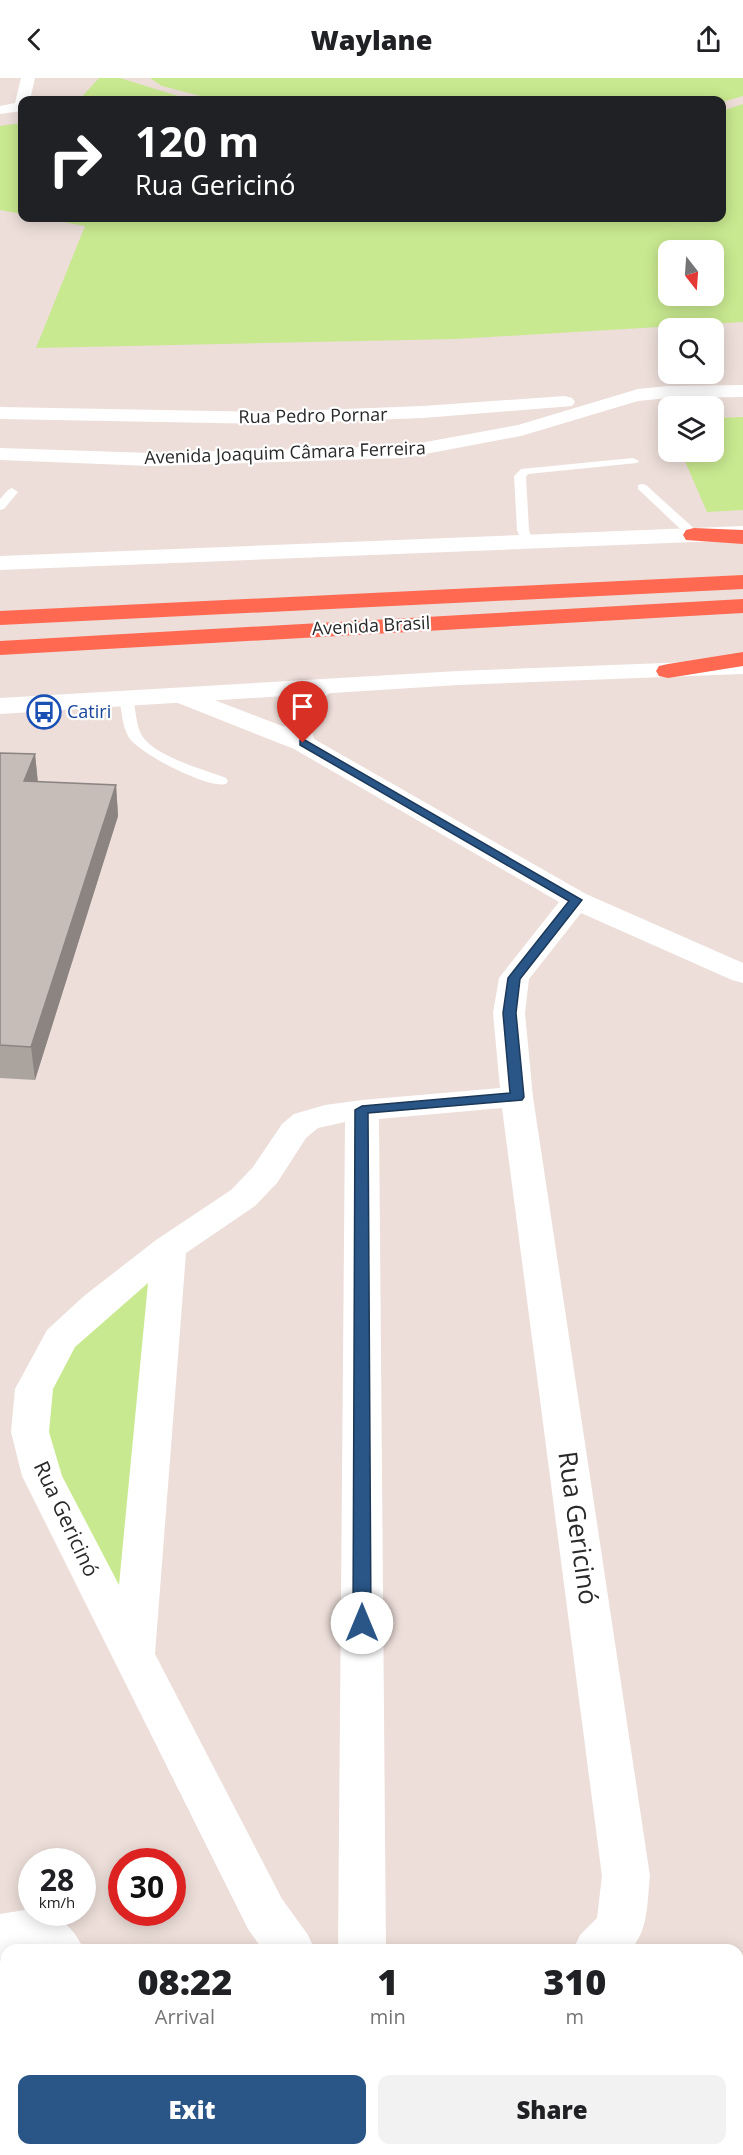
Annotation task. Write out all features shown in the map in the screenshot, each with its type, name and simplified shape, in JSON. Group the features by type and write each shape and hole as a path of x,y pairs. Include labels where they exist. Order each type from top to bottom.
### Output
{"highway":[{"path":"694,535 743,535"},
{"name":"Avenida Brasil","path":"0,618 743,582"},
{"name":"Avenida Brasil","path":"0,648 743,606"},
{"path":"668,671 743,659"}],"street":[{"path":"22,96 28,78"},
{"path":"0,97 18,102"},
{"path":"0,110 18,104"},
{"name":"Avenida Joaquim Câmara Ferreira","path":"0,454 154,459 404,452 444,447 493,436 590,410 626,397 678,392 743,391"},
{"name":"Rua Pedro Pornar","path":"0,413 267,418 423,412 626,397"},
{"path":"0,563 694,535"},
{"path":"0,705 323,688 458,678 743,667"},
{"path":"303,743 296,724 297,709 301,701 323,688"},
{"path":"182,696 303,743 576,900 743,974"},
{"name":"Rua Gericinó","path":"576,900 514,978 509,1013 517,1097 626,1876 620,1928 603,1944"},
{"name":"Rua Gericinó","path":"287,1944 265,1914 42,1476 30,1432 34,1389 60,1339 97,1305 169,1248 243,1198 265,1175 294,1131 306,1121 325,1115 362,1110 517,1097"},
{"path":"362,1110 362,1944"},
{"path":"133,1657 169,1248"},
{"path":"0,1936 10,1933 38,1932 56,1944"}],"lane":[{"path":"527,543 523,530 520,476 525,471 633,461"},
{"path":"642,487 694,535"},
{"path":"0,506 12,492"},
{"path":"126,699 134,734 143,746 221,781"}],"green space":[{"path":"99,78 120,78 178,96 83,96"},
{"path":"150,78 743,78 743,96 726,101 726,96 201,96 162,86"},
{"path":"743,104 743,322 724,323 724,318 658,318 658,327 456,339 36,348 85,226 64,222 726,222 726,110"},
{"path":"18,124 18,213 0,210 0,126"},
{"path":"743,417 743,510 707,512 685,462 724,462 724,418"},
{"path":"169,1248 133,1657 42,1476 34,1389"}],"building":[{"path":"0,753 35,754 24,781 116,785 31,1047 0,1045"}],"place":[{"name":"Catiri","path":"44,712"}],"route":[{"path":"303,743 576,900 514,978 509,1013 517,1097 362,1110 362,1623"}]}
